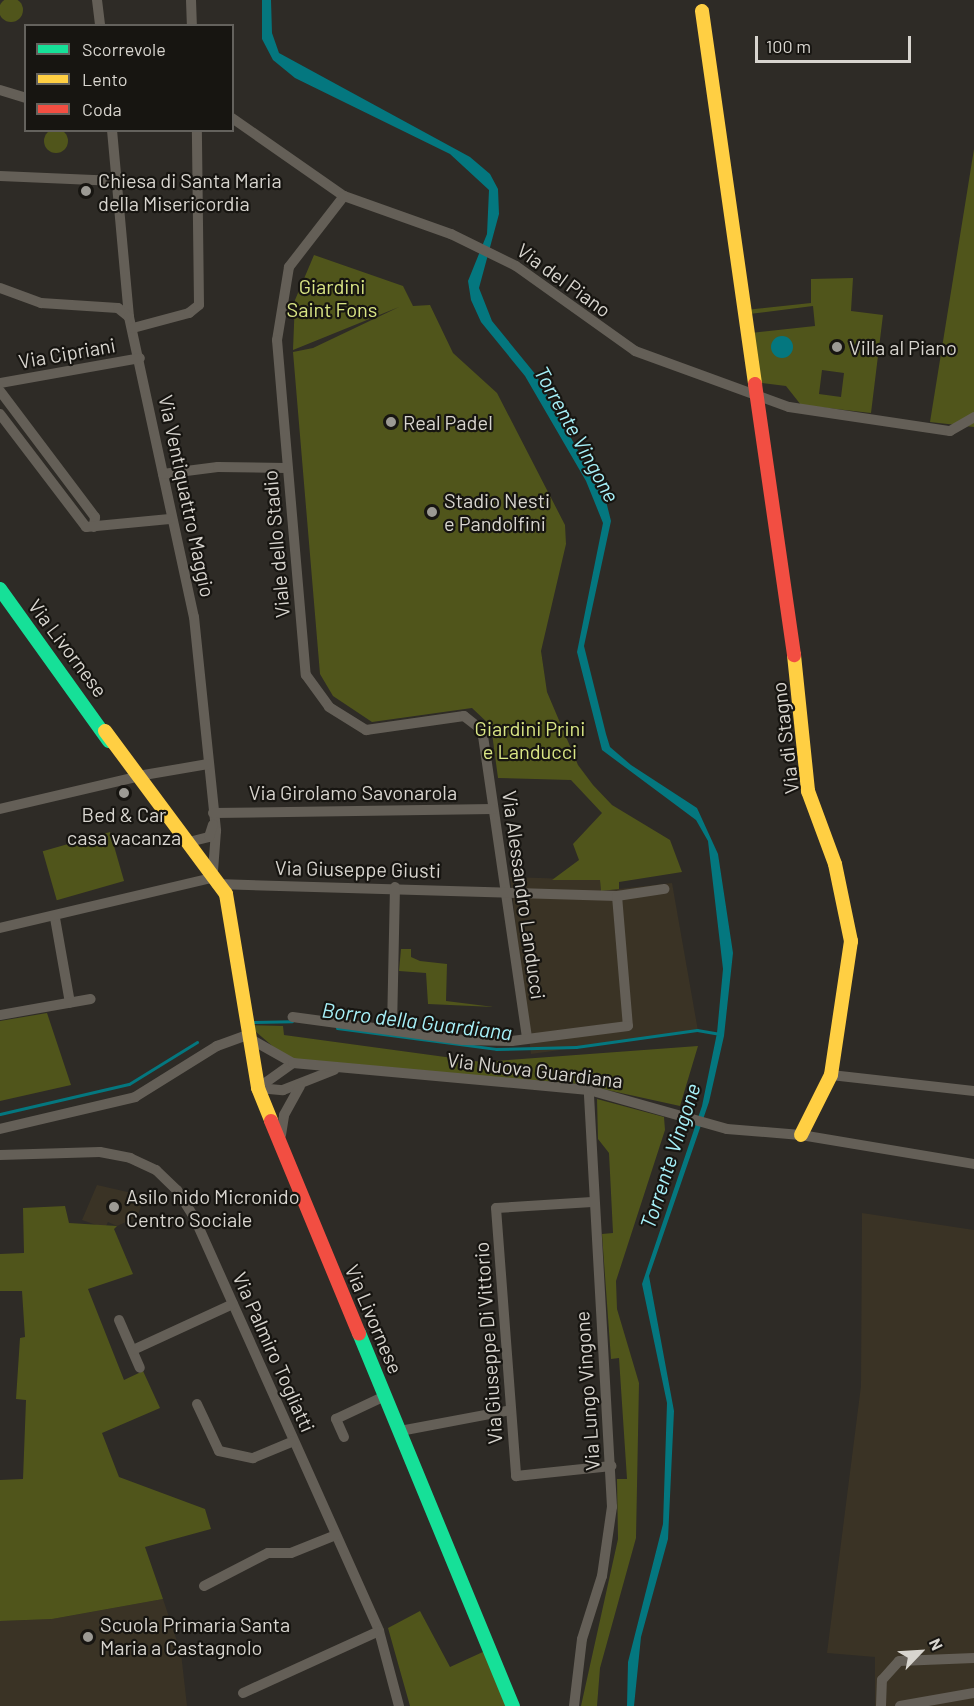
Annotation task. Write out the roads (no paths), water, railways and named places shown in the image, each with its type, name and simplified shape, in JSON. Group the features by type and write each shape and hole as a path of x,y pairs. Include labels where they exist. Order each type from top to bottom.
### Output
{"main road":[{"path":"702,11 754,392"},
{"name":"Via di Stagno","path":"754,392 797,675 808,791 835,864 851,941 831,1074 801,1135"},
{"name":"Via Livornese","path":"0,590 105,730 135,777 189,842 197,857"},
{"name":"Via Livornese","path":"170,819 230,906 245,1036 258,1088 501,1672 513,1706"},
{"name":"Via Livornese","path":"501,1672 521,1706"}],"street":[{"path":"97,0 100,24"},
{"path":"191,0 192,24"},
{"path":"0,90 24,97"},
{"name":"Via del Piano","path":"234,119 344,196 452,234 508,261 634,351 789,406 950,431 974,417"},
{"name":"Via Ventiquattro Maggio","path":"112,132 131,322 163,474 170,519 194,617 214,815 212,880"},
{"path":"0,288 41,303 118,308 131,322 189,313 199,304 197,132"},
{"path":"0,176 117,181"},
{"name":"Viale dello Stadio","path":"344,196 300,248 280,304 277,340 286,468 306,675 315,693 347,723 366,730 464,716 483,736 486,758"},
{"name":"Via Cipriani","path":"0,383 140,358"},
{"path":"0,390 95,517 90,527"},
{"path":"0,414 90,527"},
{"path":"163,474 218,467 286,468"},
{"path":"90,527 170,519"},
{"name":"Via Alessandro Landucci","path":"486,758 527,1037"},
{"path":"0,810 135,777 208,764"},
{"name":"Via Girolamo Savonarola","path":"214,815 493,809"},
{"name":"Via Ventiquattro Maggio","path":"197,857 209,837 214,815"},
{"path":"189,842 209,837"},
{"name":"Via Giuseppe Giusti","path":"0,928 55,918 212,880 507,889 617,896 664,889"},
{"path":"392,1029 395,887"},
{"path":"293,1017 463,1040 527,1037 628,1026 617,896"},
{"path":"55,918 70,1003"},
{"path":"0,1015 90,999"},
{"path":"0,1130 135,1097 218,1046 245,1036"},
{"name":"Via Nuova Guardiana","path":"245,1036 293,1063 336,1070 589,1090 661,1107 727,1129 801,1135 974,1164"},
{"path":"258,1088 293,1063"},
{"name":"Via Nuova Guardiana","path":"258,1088 300,1086 336,1070"},
{"path":"831,1074 974,1091"},
{"path":"284,1155 280,1128 300,1086"},
{"name":"Via Lungo Vingone","path":"573,1706 582,1639 602,1576 612,1507 592,1202 589,1090"},
{"name":"Via Palmiro Togliatti","path":"0,1155 100,1152 156,1170 195,1219 379,1631 399,1706"},
{"name":"Via Giuseppe Di Vittorio","path":"592,1202 496,1208 516,1476 611,1466"},
{"path":"133,1350 233,1304"},
{"path":"119,1320 141,1368"},
{"path":"344,1437 336,1419 385,1396"},
{"path":"197,1404 219,1451 253,1458 294,1442"},
{"path":"399,1431 511,1410"},
{"path":"204,1586 268,1553 291,1553 336,1535"},
{"path":"243,1693 379,1631"},
{"path":"881,1706 882,1680 899,1661 974,1658"},
{"name":"Via Lungo Vingone","path":"566,1706 576,1684"},
{"path":"900,1706 974,1693"}],"water":[{"path":"262,0 271,0 272,33 279,53 470,157 490,174 498,189 499,214 479,288 492,321 536,375 606,501 611,521 584,646 610,747 631,765 697,808 718,854 733,953 724,1036 709,1102 649,1276 674,1411 668,1539 641,1637 634,1706 627,1706 628,1662 663,1524 667,1403 642,1284 702,1106 717,1033 723,969 708,841 696,820 602,750 577,652 603,523 586,481 525,376 481,322 471,300 468,281 487,234 489,190 450,154 295,78 273,60 262,39"},
{"path":"782,336 790,339 793,347 790,355 782,358 774,355 771,347 774,339"}],"waterway":[{"name":"Borro della Guardiana","path":"253,1022 292,1021"},
{"name":"Borro della Guardiana","path":"337,1028 496,1049 576,1047 697,1030 719,1034"},
{"name":"Borro della Guardiana","path":"0,1114 129,1084 197,1042"}],"place":[{"name":"Chiesa di Santa Maria della Misericordia","path":"86,191"},
{"name":"Villa al Piano","path":"837,347"},
{"name":"Real Padel","path":"391,422"},
{"name":"Stadio Nesti e Pandolfini","path":"432,512"},
{"name":"Bed & Car casa vacanza","path":"124,793"},
{"name":"Asilo nido Micronido Centro Sociale","path":"114,1207"},
{"name":"Scuola Primaria Santa Maria a Castagnolo","path":"88,1637"}],"park label":[{"name":"Giardini Saint Fons","path":"332,298"},
{"name":"Giardini Prini e Landucci","path":"530,740"}],"water label":[{"name":"Torrente Vingone","path":"577,434"},
{"name":"Torrente Vingone","path":"670,1156"}]}
